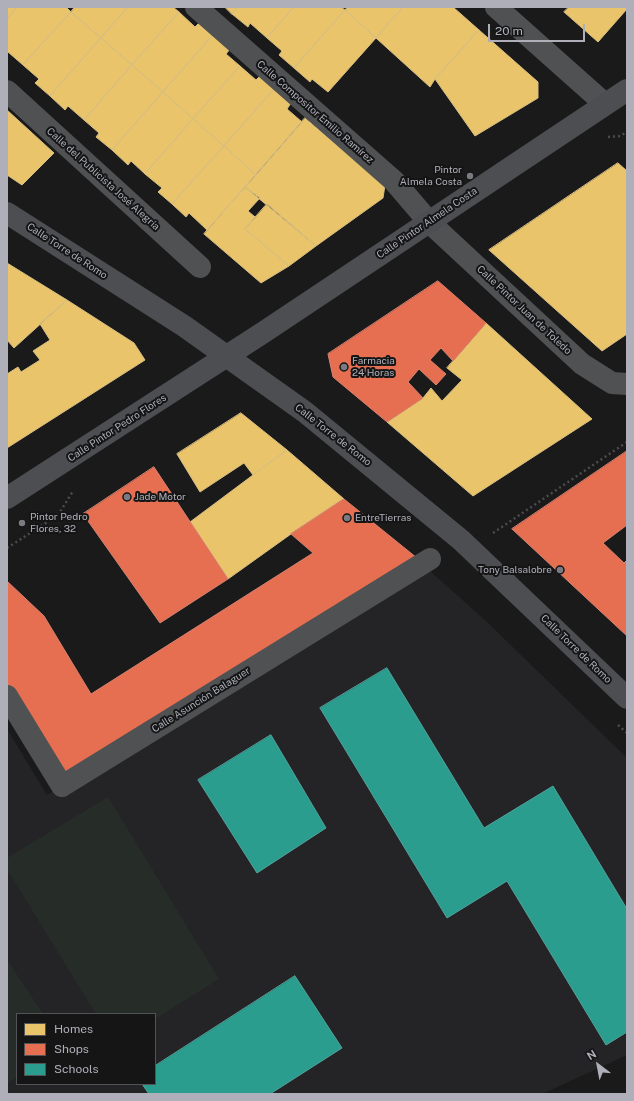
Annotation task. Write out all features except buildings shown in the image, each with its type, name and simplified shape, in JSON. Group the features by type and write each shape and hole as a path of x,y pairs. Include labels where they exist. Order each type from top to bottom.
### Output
{"main road":[{"name":"Calle Pintor Almela Costa","path":"227,357 627,90"},
{"name":"Calle Torre de Romo","path":"7,213 184,326 305,412 461,540 627,698"},
{"name":"Calle Pintor Pedro Flores","path":"7,498 227,357"}],"street":[{"name":"Calle Compositor Emilio Ramírez","path":"196,7 394,181 429,222"},
{"path":"496,7 605,104"},
{"name":"Calle del Publicista José Alegría","path":"7,91 200,267"},
{"name":"Calle Pintor Juan de Toledo","path":"429,222 582,364 612,383 627,384"},
{"name":"Calle Asunción Balaguer","path":"7,696 62,786 430,559"}],"path":[{"path":"488,536 627,442"},
{"path":"7,548 60,512 70,494 78,487"}],"shaded area":[{"path":"422,564 486,621 627,758 627,1055 542,1094 7,1094 7,729 47,795"},
{"path":"108,797 219,979 156,1018 156,1013 95,1013 7,869 7,858"},
{"path":"7,960 42,1013 16,1013 16,1078 7,1083"}],"place":[{"name":"Pintor Almela Costa","path":"470,176"},
{"name":"Farmacia 24 Horas","path":"344,367"},
{"name":"Jade Motor","path":"127,497"},
{"name":"EntreTierras","path":"347,518"},
{"name":"Pintor Pedro Flores, 32","path":"22,523"},
{"name":"Tony Balsalobre","path":"560,570"}]}
